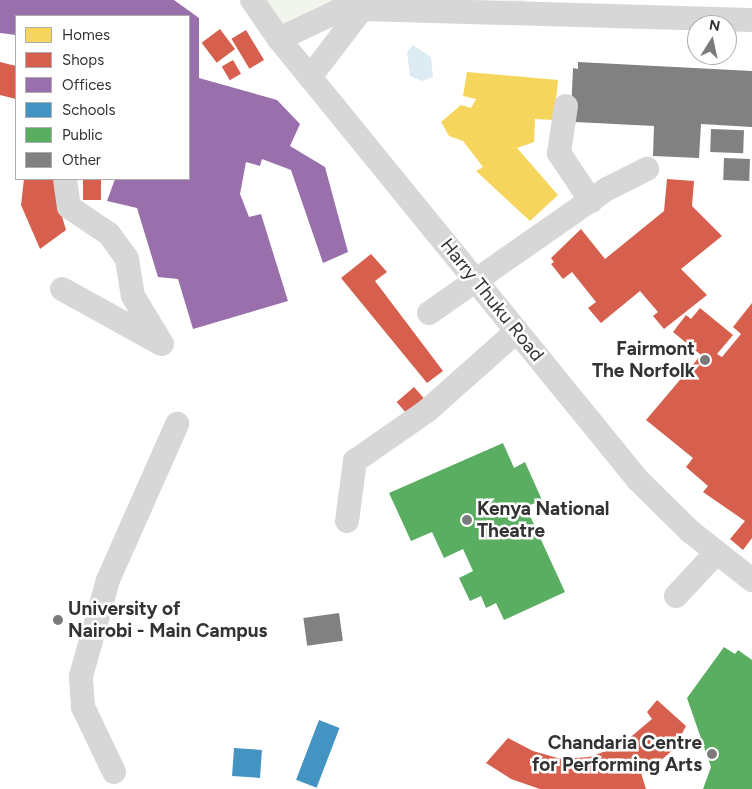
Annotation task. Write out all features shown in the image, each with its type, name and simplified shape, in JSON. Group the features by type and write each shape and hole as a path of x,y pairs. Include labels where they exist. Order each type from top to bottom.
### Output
{"street":[{"name":"Harry Thuku Road","path":"252,0 279,39 638,480 716,553 752,580"},
{"path":"279,39 336,12 362,9 523,7 752,20"},
{"path":"310,77 362,9"},
{"path":"566,106 559,153 591,201"},
{"path":"429,313 607,189 647,168"},
{"path":"62,289 162,344 133,296 127,259 109,234 69,207 65,180"},
{"path":"347,521 355,461 428,410 517,331"},
{"path":"114,772 83,707 80,676 108,580 177,424"},
{"path":"676,596 716,553"}],"shaded area":[{"path":"252,0 527,0 521,13 362,9 279,39"},
{"path":"413,45 431,57 433,77 422,81 410,76 407,52"}],"building: Homes":[{"path":"467,72 558,80 554,120 535,119 534,142 517,148 558,195 530,221 476,171 483,167 463,141 449,136 441,122 461,105 471,108 476,99 463,96"}],"building: Shops":[{"path":"220,29 235,49 217,63 202,43"},
{"path":"246,30 264,60 249,69 231,39"},
{"path":"233,60 241,74 230,80 222,66"},
{"path":"0,62 15,66 15,99 0,95"},
{"path":"667,179 694,181 692,206 722,236 681,269 707,295 664,329 653,316 658,312 640,291 601,323 588,308 596,302 572,272 563,279 551,264 554,262 551,258 581,229 605,259 664,211"},
{"path":"24,180 59,180 56,196 66,230 40,249 21,205"},
{"path":"83,180 101,180 101,200 83,200"},
{"path":"371,254 387,272 375,281 443,371 427,383 341,278"},
{"name":"Fairmont The Norfolk","path":"752,303 752,538 743,550 730,539 745,521 703,492 708,486 686,467 693,458 646,420 701,355 673,332 686,315 691,319 700,308 733,335 717,354 722,357 741,334 733,327"},
{"path":"414,387 428,403 410,418 397,402"},
{"path":"657,700 686,726 674,749 651,769 641,773 646,789 540,789 511,779 486,763 508,738 533,751 561,759 589,757 620,746 652,719 647,712"}],"building: Offices":[{"path":"0,0 174,0 199,18 199,78 277,100 300,124 290,146 325,167 348,252 323,263 291,170 262,159 260,166 246,162 240,194 249,217 261,214 288,301 193,329 178,279 158,277 137,208 107,201 115,180 190,180 190,15 15,15 15,35 0,33"}],"building: Schools":[{"path":"319,720 340,728 317,788 296,780"},
{"path":"234,748 262,750 260,778 232,776"}],"building: Public":[{"name":"Kenya National Theatre","path":"503,443 514,468 525,462 542,500 526,507 565,592 504,620 496,603 486,608 481,596 470,601 459,578 473,571 463,549 444,558 432,532 411,541 389,493"},
{"path":"724,647 735,654 738,650 752,660 752,789 703,789 711,767 687,698"}],"building: Other":[{"path":"578,62 752,71 752,127 701,124 699,158 653,156 654,126 575,122 571,114 573,68 578,69"},
{"path":"711,129 744,130 743,153 710,152"},
{"path":"724,158 750,159 749,181 723,180"},
{"path":"339,613 343,641 307,646 303,618"}],"place":[{"name":"Fairmont The Norfolk","path":"705,360"},
{"name":"Kenya National Theatre","path":"467,520"},
{"name":"University of Nairobi - Main Campus","path":"58,620"},
{"name":"Chandaria Centre for Performing Arts","path":"712,754"}]}
